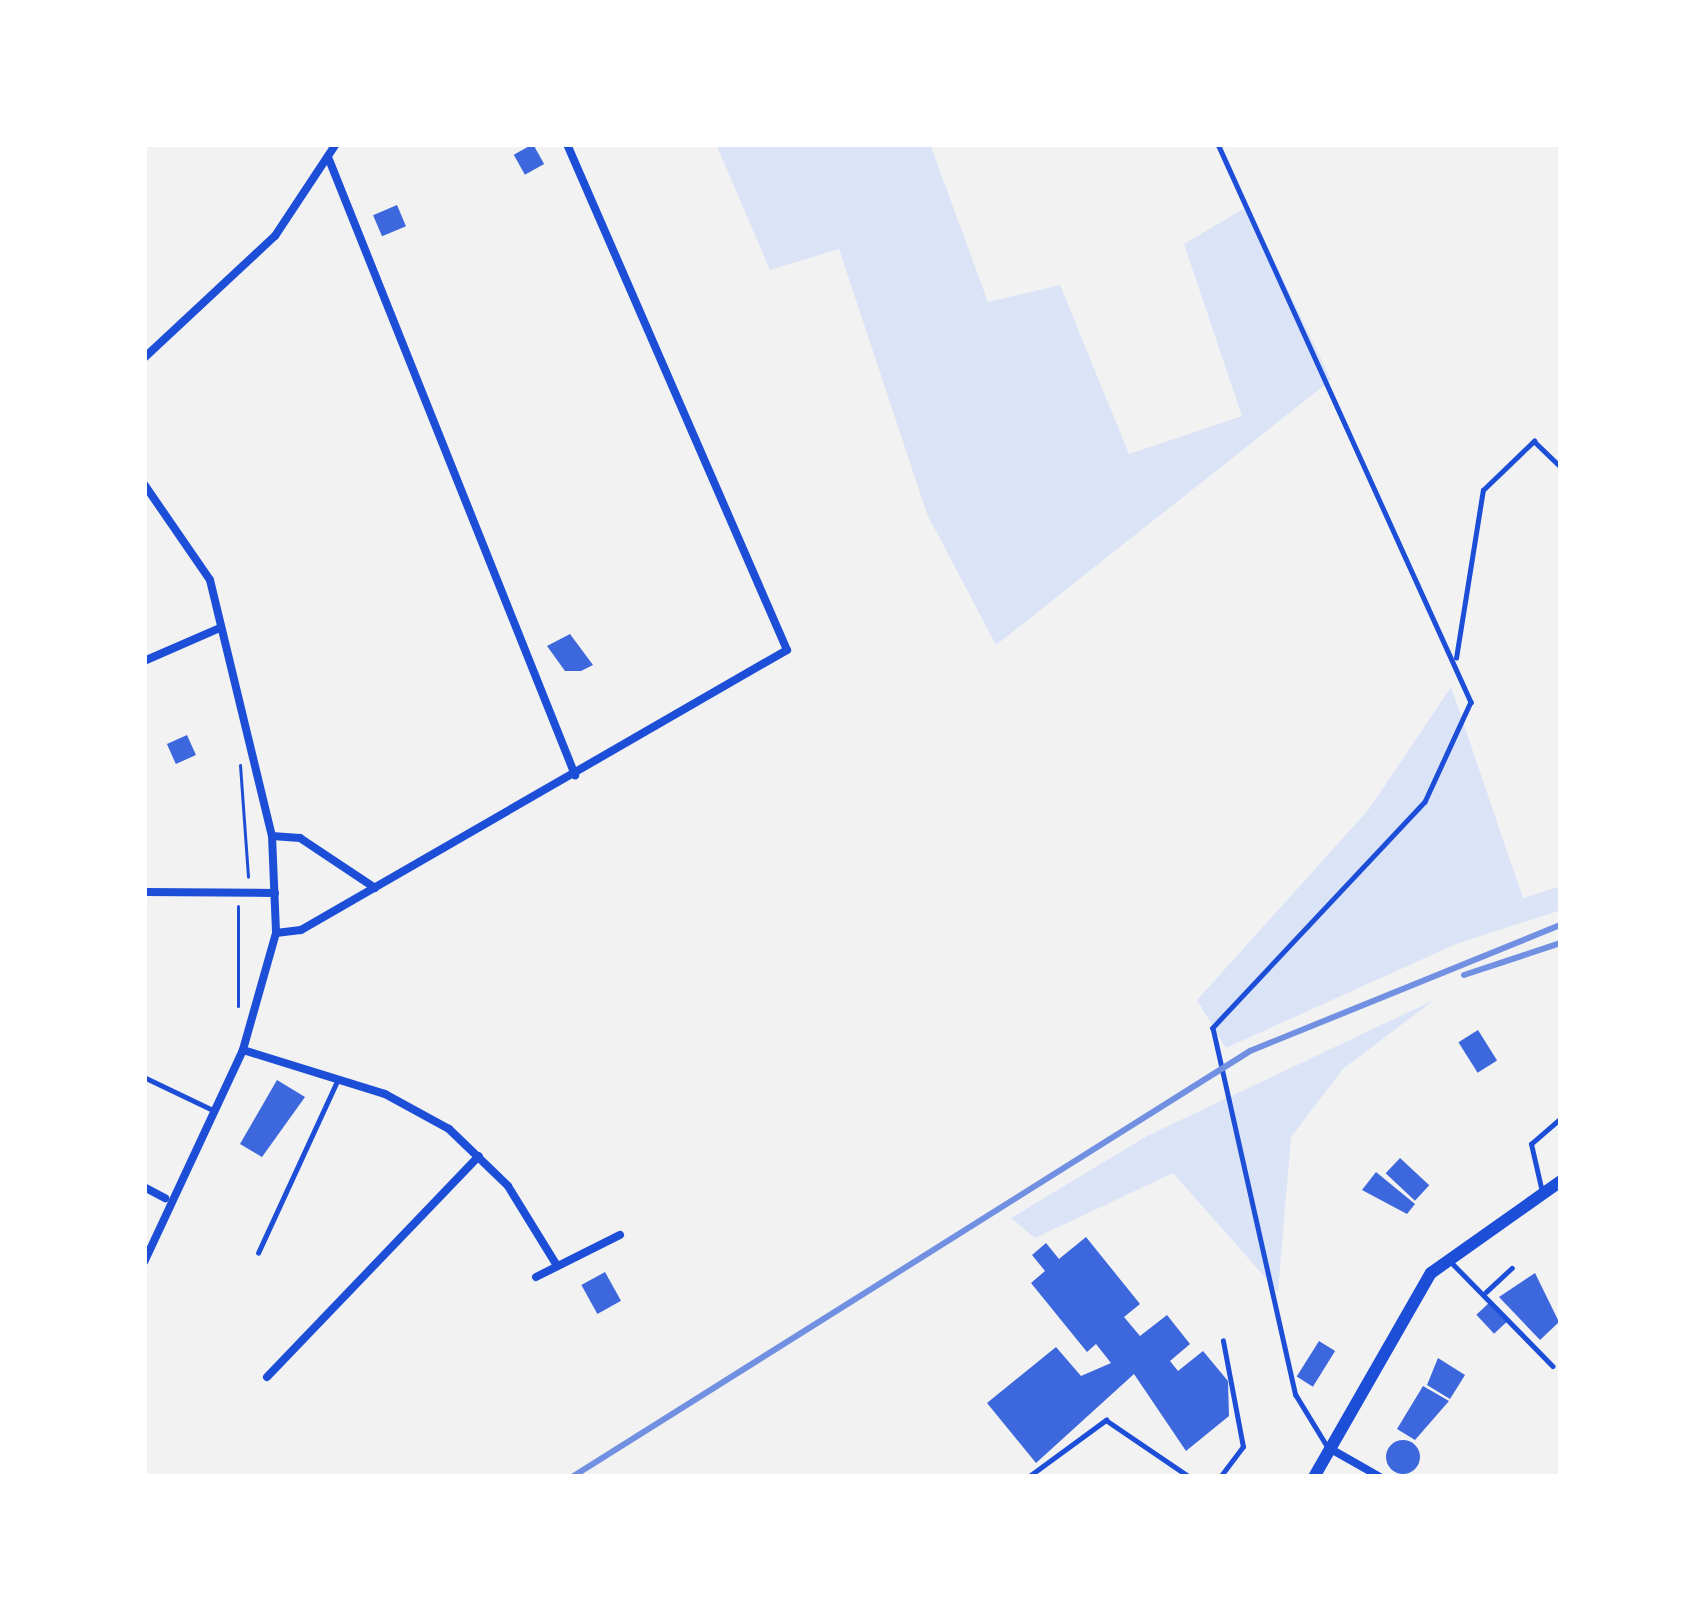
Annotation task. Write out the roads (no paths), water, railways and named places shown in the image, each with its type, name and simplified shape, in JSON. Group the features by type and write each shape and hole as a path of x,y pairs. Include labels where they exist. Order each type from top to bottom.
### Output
{"main road":[{"path":"1314,1477 1448,1260 1561,1181"}],"street":[{"path":"144,358 275,236 336,144"},
{"path":"276,933 376,889 787,650 567,144"},
{"path":"328,157 575,775"},
{"path":"144,484 196,545 272,836 276,933 243,1050 165,1198 144,1262"},
{"path":"144,661 220,628"},
{"path":"272,836 301,838 376,889"},
{"path":"144,892 274,893"},
{"path":"243,1050 338,1079 419,1111 479,1156 556,1264"},
{"path":"266,1377 479,1156"},
{"path":"144,1186 165,1198"},
{"path":"536,1277 620,1235"},
{"path":"1328,1448 1380,1477"}],"lane":[{"path":"1219,144 1471,702 1425,802 1213,1028 1296,1395 1328,1448"},
{"path":"1455,664 1483,490 1534,441 1561,467"},
{"path":"144,1077 213,1110"},
{"path":"258,1253 338,1079"},
{"path":"1542,1192 1531,1144 1561,1118"},
{"path":"1448,1260 1486,1292 1553,1366"},
{"path":"1486,1292 1512,1268"},
{"path":"1220,1477 1244,1447 1222,1341"},
{"path":"1028,1477 1106,1420 1190,1477"}],"railway":[{"path":"572,1477 1250,1051 1561,925"},
{"path":"1464,975 1561,943"}]}
